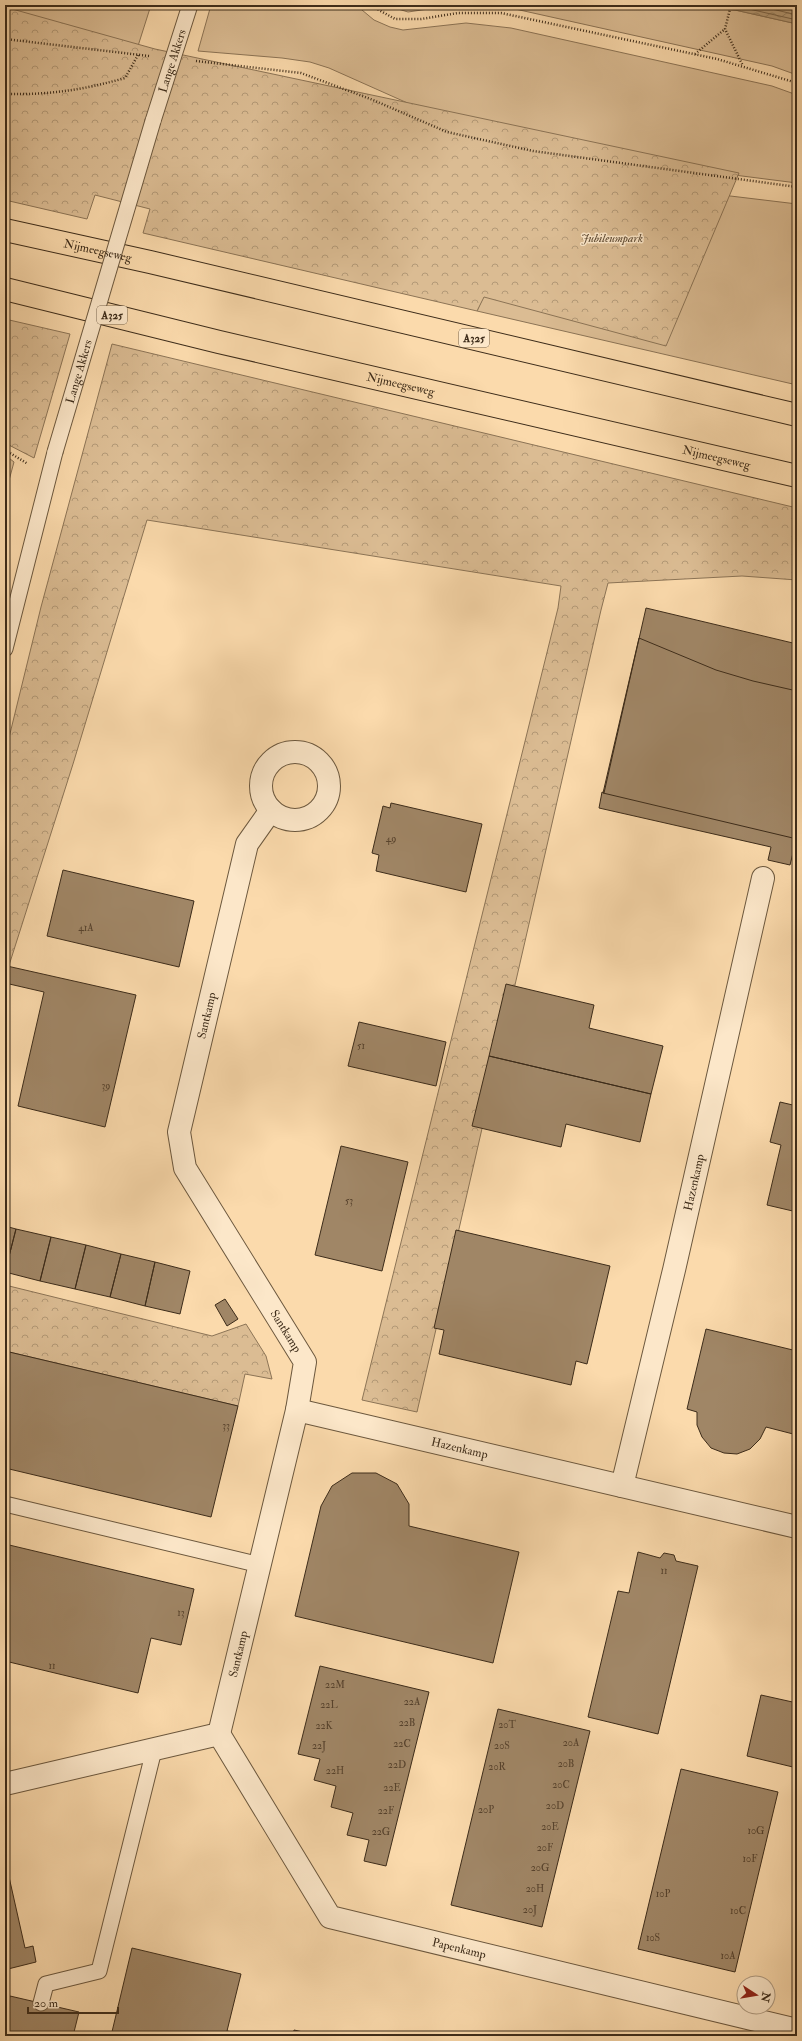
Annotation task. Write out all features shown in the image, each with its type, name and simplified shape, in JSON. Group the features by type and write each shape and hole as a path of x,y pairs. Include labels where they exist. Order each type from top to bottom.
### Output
{"highway":[{"name":"Nijmeegseweg","path":"5,230 150,262 797,414"},
{"name":"Nijmeegseweg","path":"5,289 219,342 797,476"}],"street":[{"name":"Santkamp","path":"219,1734 297,1410 305,1362 185,1168 179,1132 247,844 271,810"},
{"name":"Hazenkamp","path":"622,1486 674,1270 764,878"},
{"name":"Hazenkamp","path":"297,1410 797,1527"},
{"path":"5,1784 219,1734"},
{"name":"Papenkamp","path":"219,1734 330,1917 797,2030"}],"lane":[{"name":"Lange Akkers","path":"5,649 55,452 153,121 190,5"},
{"path":"5,1504 260,1565"},
{"path":"41,2003 46,1984 99,1971 154,1750"}],"path":[{"path":"370,5 395,19 421,19 458,13 501,13 695,54 743,66 797,83"},
{"path":"731,5 725,29 743,66"},
{"path":"695,54 725,29"},
{"path":"5,39 138,56 173,58 301,73 373,100 447,132 533,151 797,187"},
{"path":"5,94 44,95 94,87 125,78 138,56"},
{"path":"5,450 30,466"}],"green space":[{"path":"5,5 151,5 138,46 5,32"},
{"path":"211,5 356,5 374,20 390,27 403,30 466,23 511,28 772,86 797,95 797,183 545,151 468,130 329,68 310,62 282,58 198,51"},
{"path":"385,5 491,5 435,8 408,12"},
{"path":"497,5 659,5 735,10 797,24 797,75 772,66"},
{"name":"Jubileumpark","path":"5,7 155,49 739,173 666,346 484,297 477,311 143,233 150,209 95,195 87,219 5,200"},
{"path":"672,189 797,204 797,385 477,311 504,252"},
{"path":"5,319 70,334 34,458 5,443"},
{"path":"112,344 797,508 797,580 742,576 608,583 417,1412 362,1400 558,608 561,586 147,520 73,764 5,978 5,754 41,607"},
{"path":"5,455 14,462 5,495"},
{"path":"5,1285 212,1336 246,1324 266,1356 272,1379 245,1374 238,1406 5,1351"}],"water":[{"path":"659,5 797,5 797,24 735,10"}],"building":[{"path":"646,608 797,644 797,837 790,865 768,860 771,847 599,808 602,792 604,793"},
{"path":"639,638 716,670 753,681 797,691 797,839 603,793"},
{"path":"391,803 482,824 466,892 376,871 379,855 372,853 383,806 390,808"},
{"path":"63,870 194,901 179,967 47,936"},
{"path":"7,966 136,995 105,1127 18,1106 44,992 5,983"},
{"path":"506,984 594,1005 589,1028 663,1046 651,1094 489,1056"},
{"path":"359,1022 446,1042 436,1086 348,1066"},
{"path":"489,1056 651,1094 640,1142 566,1124 561,1147 472,1126"},
{"path":"780,1102 797,1106 797,1212 767,1205 781,1145 770,1142"},
{"path":"341,1146 408,1162 382,1271 315,1255"},
{"path":"5,1226 16,1229 5,1272"},
{"path":"16,1229 51,1237 40,1281 5,1272"},
{"path":"456,1230 610,1266 587,1364 576,1361 571,1385 439,1354 444,1330 434,1328"},
{"path":"51,1237 86,1245 75,1289 40,1281"},
{"path":"86,1245 121,1254 110,1297 75,1289"},
{"path":"121,1254 155,1262 145,1306 110,1297"},
{"path":"155,1262 190,1271 180,1314 145,1306"},
{"path":"225,1299 238,1319 227,1326 215,1305"},
{"path":"706,1329 797,1351 797,1435 766,1427 760,1439 750,1449 737,1454 724,1453 711,1448 702,1437 697,1425 697,1412 687,1409"},
{"path":"5,1351 238,1406 211,1517 5,1468"},
{"path":"352,1473 376,1473 397,1484 409,1504 409,1526 519,1552 493,1663 295,1616 321,1506 332,1486"},
{"path":"5,1544 194,1589 181,1645 151,1638 138,1693 5,1661"},
{"path":"638,1552 660,1558 664,1553 674,1555 676,1561 698,1566 658,1734 588,1717 618,1591 629,1593"},
{"path":"320,1666 429,1692 386,1866 364,1861 369,1840 347,1835 353,1813 331,1807 336,1786 314,1780 320,1759 298,1754"},
{"path":"761,1695 797,1703 797,1768 747,1756"},
{"path":"498,1709 590,1731 542,1927 451,1905"},
{"path":"681,1769 778,1792 735,1972 638,1949"},
{"path":"5,1859 25,1948 33,1946 36,1962 8,1969 5,1983"},
{"path":"132,1948 241,1974 227,2031 232,2032 231,2036 111,2036"},
{"path":"10,1996 79,2012 73,2036 5,2036 5,2019"},
{"path":"294,2030 321,2036 293,2036"}]}
